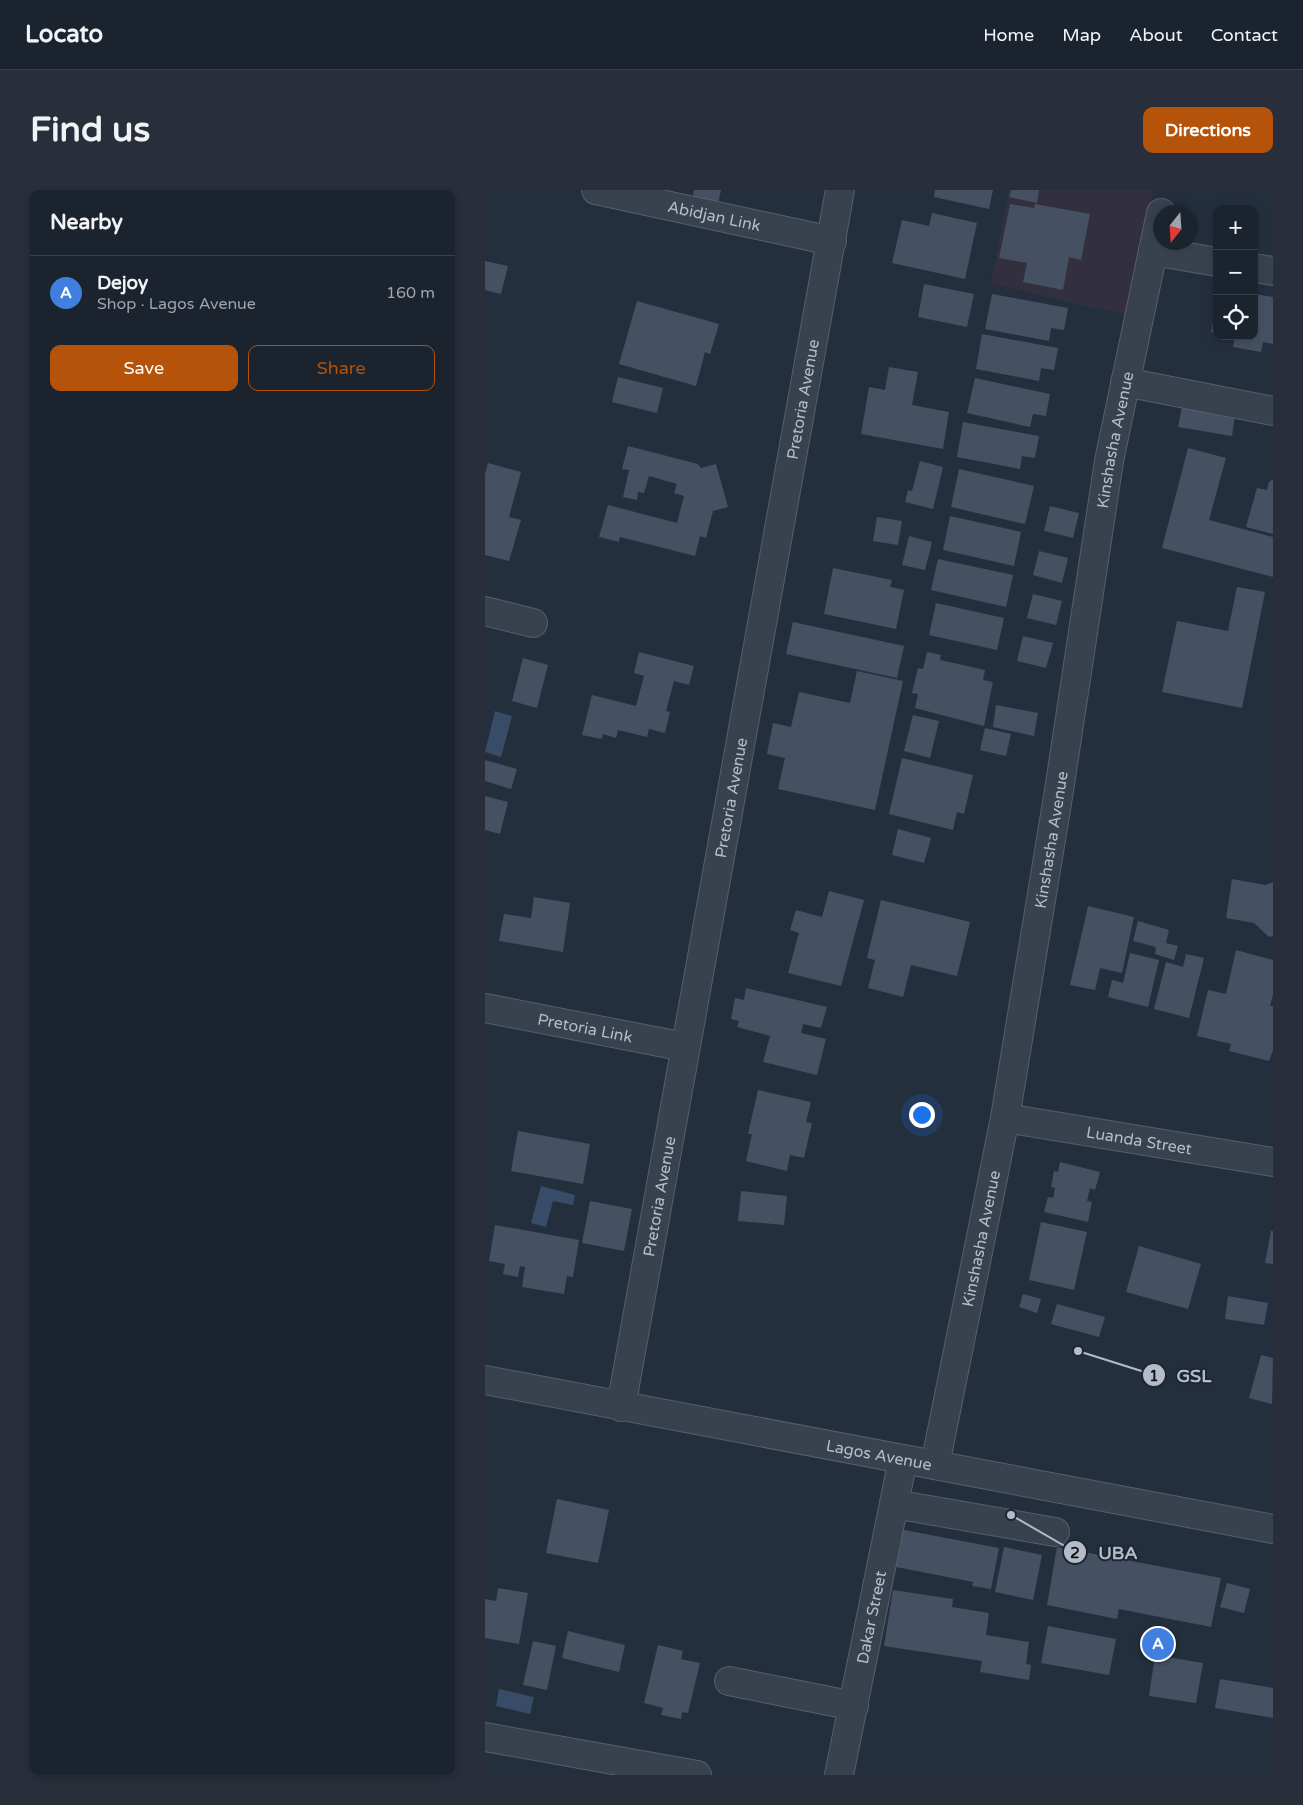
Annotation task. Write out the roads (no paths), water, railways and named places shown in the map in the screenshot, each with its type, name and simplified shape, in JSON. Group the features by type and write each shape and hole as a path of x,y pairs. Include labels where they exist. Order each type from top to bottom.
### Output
{"street":[{"name":"Abidjan Link","path":"597,190 832,241"},
{"name":"Pretoria Avenue","path":"621,1407 840,190"},
{"name":"Kinshasha Avenue","path":"1162,205 1165,190"},
{"name":"Kinshasha Avenue","path":"935,1465 1005,1118 1059,797 1109,461 1153,251"},
{"path":"1153,251 1213,261"},
{"path":"1258,269 1273,271"},
{"path":"1125,382 1273,411"},
{"path":"485,611 533,623"},
{"name":"Pretoria Link","path":"485,1008 685,1047"},
{"name":"Luanda Street","path":"1005,1118 1273,1162"},
{"name":"Lagos Avenue","path":"485,1380 1273,1529"},
{"name":"Dakar Street","path":"839,1775 903,1458"},
{"path":"894,1504 1055,1532"},
{"path":"729,1681 854,1706"},
{"path":"485,1737 593,1766 697,1775"}],"water":[{"path":"495,711 512,716 501,757 485,752"},
{"path":"541,1186 575,1195 573,1205 553,1201 546,1227 531,1223"},
{"path":"499,1689 534,1697 530,1714 496,1706"}],"place":[{"name":"GSL","path":"1078,1351"},
{"name":"UBA","path":"1011,1515"},
{"name":"Dejoy","path":"1158,1644"}]}
